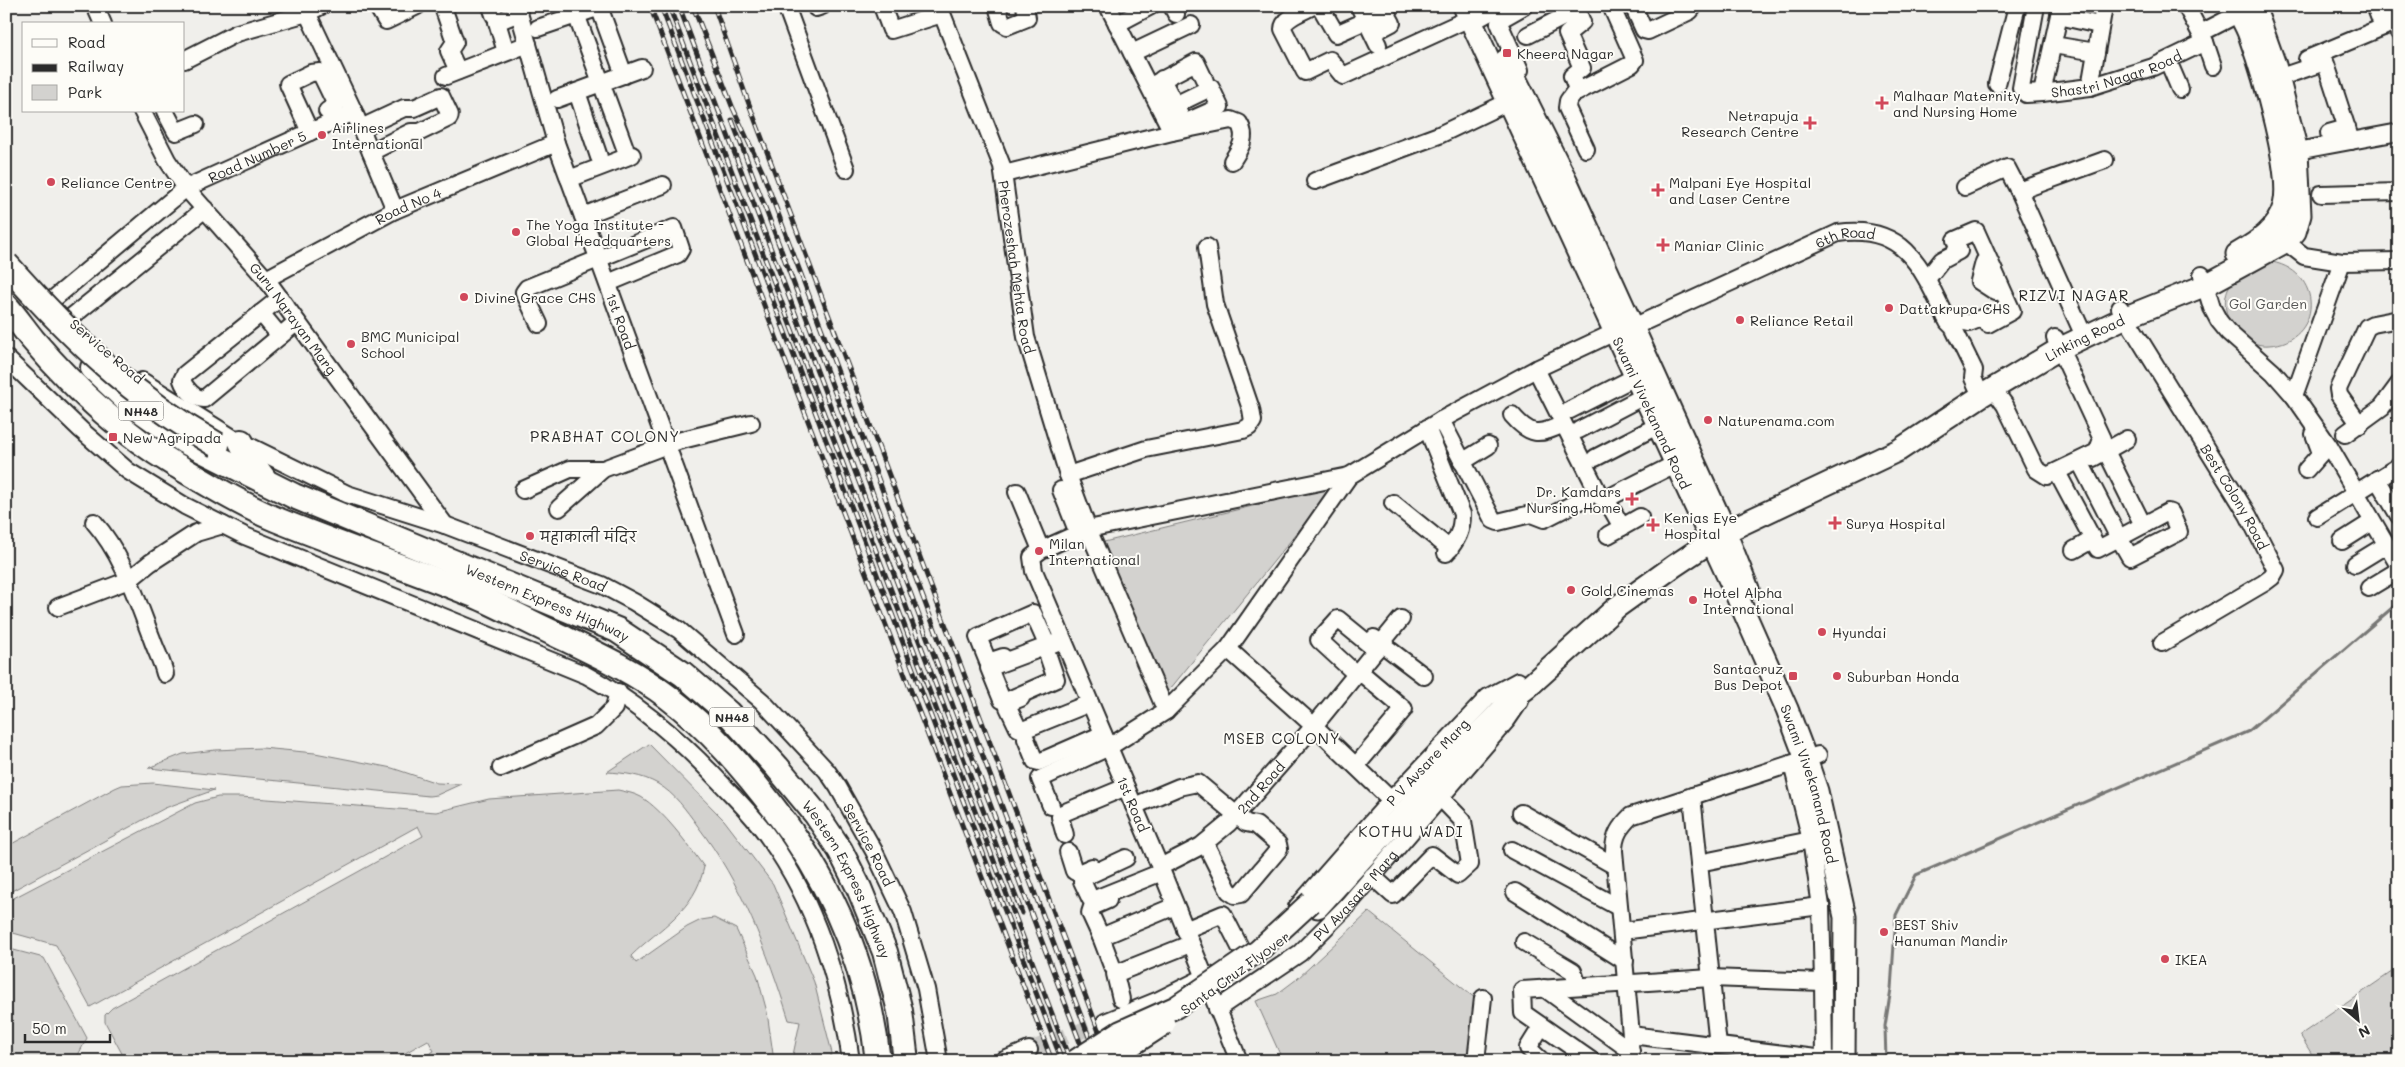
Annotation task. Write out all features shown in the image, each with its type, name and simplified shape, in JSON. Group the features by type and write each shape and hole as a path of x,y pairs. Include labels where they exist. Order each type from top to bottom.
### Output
{"highway":[{"name":"NH48","path":"6,262 12,307"},
{"path":"6,262 47,310 94,356 175,421 223,454"},
{"name":"NH48","path":"6,277 12,307"},
{"name":"Western Express Highway","path":"12,307 39,318 129,402 184,440 223,454 273,484 617,630 683,674 728,713 777,767 816,814 840,850 859,888 884,952 900,1011 906,1061"},
{"name":"Western Express Highway","path":"12,307 67,376 117,425 170,462 272,518 476,596 602,657 665,695 708,730 749,777 792,832 816,868 833,900 859,964 873,1020 876,1059"},
{"path":"242,442 252,463 273,484"}],"main road":[{"name":"Linking Road","path":"1715,530 1897,445 1982,386 2081,331 2204,280 2278,236 2294,232 2300,215 2297,151 2278,75 2254,6"},
{"path":"2227,13 2250,35 2282,154 2286,187 2278,236"},
{"name":"Swami Vivekanand Road","path":"1482,18 1510,102 1624,330 1763,638 1817,791 1840,871 1855,909 1855,1061"},
{"name":"Swami Vivekanand Road","path":"1482,18 1566,180 1602,263 1624,330 1635,376 1646,401 1675,464 1715,530"},
{"name":"P V Avsare Marg","path":"1520,689 1594,620 1617,607 1715,530"},
{"name":"Santa Cruz Flyover","path":"1107,1061 1192,1006 1271,950 1520,689"},
{"name":"Swami Vivekanand Road","path":"1836,1060 1845,917 1840,871"},
{"path":"1075,1061 1112,1027 1176,1007 1258,951 1315,904"}],"street":[{"path":"95,6 102,22"},
{"path":"377,6 386,21 417,6"},
{"path":"447,6 444,10 455,42 450,51 452,74 528,44"},
{"path":"786,6 846,169"},
{"path":"882,6 891,30 922,13 941,10"},
{"path":"997,6 1002,23 1007,26 1027,18 1025,6"},
{"path":"1108,6 1132,53 1156,83 1168,108 1172,132"},
{"path":"1117,24 1130,11 1151,6"},
{"path":"1313,6 1288,19 1282,26 1308,77 1330,60 1343,76 1350,74 1482,18 1502,19 1524,6"},
{"path":"1320,6 1335,34 1369,26"},
{"path":"1586,149 1567,108 1570,97 1632,64 1635,60 1611,6"},
{"path":"1632,6 1644,30 1648,31 1690,11 1694,6"},
{"path":"1997,84 2017,6"},
{"path":"2036,6 2021,91 2026,94 2042,93"},
{"path":"2090,88 2099,25 2104,6"},
{"path":"2186,6 2203,38 2212,66"},
{"path":"185,59 237,33 311,9 328,71 332,108 354,112"},
{"path":"538,28 575,10 600,9 624,75"},
{"path":"506,52 497,22 518,10"},
{"name":"1st Road","path":"518,10 556,143 583,216 605,256 666,445 736,634"},
{"path":"569,178 629,152 601,83 575,10"},
{"name":"Pherozeshah Mehta Road","path":"941,10 1002,166 1026,337 1083,531"},
{"path":"1528,35 1577,10 1582,22 1566,34 1582,68 1572,76 1578,92"},
{"path":"2060,11 2099,25"},
{"name":"Shastri Nagar Road","path":"2060,11 2042,93 2090,88 2156,60 2203,38 2227,13"},
{"path":"2278,75 2388,16"},
{"path":"1482,18 1561,158"},
{"path":"1132,53 1191,25"},
{"path":"2026,55 2052,52 2096,52"},
{"path":"2156,60 2180,89"},
{"path":"1156,83 1196,62 1206,81"},
{"path":"2278,75 2322,63 2326,64 2347,138"},
{"path":"557,99 642,68"},
{"path":"328,71 354,112 395,210"},
{"path":"310,132 288,84 311,73 328,71"},
{"path":"577,92 599,157"},
{"path":"441,96 444,98 451,117 417,132 366,140 406,108 414,108 441,96"},
{"path":"1315,181 1439,134 1510,102"},
{"path":"406,108 417,132"},
{"path":"166,112 176,132 196,124"},
{"name":"Road Number 5","path":"51,301 186,188 354,112"},
{"name":"Guru Narayan Marg","path":"148,113 167,160 186,188 266,278 445,525"},
{"path":"1004,174 1172,132 1236,121 1242,127 1243,143 1232,161"},
{"path":"366,140 381,132"},
{"path":"2297,151 2347,138 2399,132"},
{"name":"Road No 4","path":"266,278 395,210 556,143"},
{"path":"2019,191 2105,160"},
{"path":"1965,187 2007,168 2081,331"},
{"path":"583,216 664,185"},
{"path":"2321,194 2399,192"},
{"path":"69,319 205,209"},
{"path":"538,324 524,292 527,288 672,228 674,230 681,249 678,254 614,281"},
{"path":"1959,251 1955,240 1974,231 2000,291 2012,311 1988,324 1984,317"},
{"name":"6th Road","path":"1349,476 1434,424 1536,369 1838,233 1863,232 1887,239 1913,256 1949,317 1982,386"},
{"path":"2278,236 2304,256 2342,262 2399,261"},
{"path":"1068,475 1146,449 1231,434 1249,427 1253,421 1251,409 1215,304 1207,247"},
{"path":"1930,285 1942,260 1959,251 1986,261"},
{"name":"Service Road","path":"6,255 69,319 154,390 242,442 347,494 445,525 602,585 679,630 762,701 794,733 827,771 874,851 903,912 926,989 938,1061"},
{"path":"2294,396 2342,262"},
{"path":"1930,285 1946,272"},
{"path":"2204,280 2212,308 2228,332 2273,372 2294,396 2329,446 2399,566"},
{"path":"68,287 86,306"},
{"path":"1949,317 1969,323 1984,317 2000,291"},
{"path":"280,298 185,374 182,380 183,384 197,398 204,399 297,322"},
{"name":"Best Colony Road","path":"2123,312 2248,515 2276,570 2272,577 2264,583 2162,643"},
{"path":"261,313 280,336"},
{"path":"2360,422 2339,395 2338,389 2367,327 2399,319"},
{"path":"1982,386 2005,405 2036,469 2041,474 2047,476 2098,452 2102,439 2058,343"},
{"path":"6,358 81,430 128,471 185,506 224,525 586,675 618,692 687,747 769,837 796,883 822,941 839,994 851,1061"},
{"path":"1536,369 1567,417 1602,495 1615,531 1640,517"},
{"path":"1512,415 1523,428 1538,433 1545,433 1567,417 1635,376"},
{"path":"2345,434 2382,407 2399,384"},
{"path":"1982,386 1999,407 2035,480 2044,484 2127,439"},
{"path":"1581,434 1646,401"},
{"path":"2306,470 2321,453 2309,419"},
{"path":"559,508 603,469 666,445 751,423"},
{"path":"1434,424 1462,462 1489,516 1498,522 1531,514 1544,519 1675,464"},
{"path":"1393,503 1448,551 1462,528 1462,514 1434,424"},
{"path":"1596,461 1659,429"},
{"path":"1462,462 1488,446"},
{"path":"2106,451 2143,525"},
{"path":"2059,476 2098,549 2119,538 2143,525 2170,512 2180,531 2130,557 2119,538 2082,464"},
{"path":"2317,517 2398,467"},
{"path":"523,490 570,469 603,469"},
{"path":"1016,492 1040,550 1083,531 1349,476"},
{"path":"1051,806 1040,779 1106,741 1166,712 1228,649 1349,476"},
{"path":"2376,479 2399,516"},
{"path":"1061,490 1083,531 1166,712"},
{"path":"94,522 101,530 130,580 162,660 165,674"},
{"path":"2342,541 2372,522"},
{"path":"58,607 130,580 150,563 196,533 224,525"},
{"path":"2074,550 2092,540"},
{"path":"2354,564 2386,545"},
{"name":"1st Road","path":"1040,550 1032,557 1032,563 1161,869 1238,1061"},
{"path":"2369,588 2399,570"},
{"path":"1341,612 1398,666"},
{"path":"1408,705 1319,640 1338,619 1377,647 1424,676"},
{"name":"2nd Road","path":"1126,858 1083,878 1082,880 1090,898 1094,899 1161,869 1217,834 1320,726 1359,668 1401,619"},
{"path":"1045,643 1062,637"},
{"path":"1228,649 1320,726 1342,753 1391,800"},
{"path":"1356,766 1404,709 1359,668"},
{"path":"1079,676 1011,702 1008,707 1018,728 1023,730 1090,703"},
{"name":"PV Avasare Marg","path":"1217,1009 1300,953 1372,876 1507,720 1520,689"},
{"name":"P V Avsare Marg","path":"1112,1027 1254,948 1296,908 1391,800 1488,697 1520,689"},
{"path":"501,768 596,726 614,708 618,692"},
{"path":"1026,739 1035,761 1039,762 1106,741"},
{"path":"1544,988 1630,1049 1718,1046 1836,1060 1823,982 1821,906 1811,840 1806,759 1631,816 1620,826 1614,838 1615,866 1627,983 1630,1049"},
{"path":"1134,806 1179,787 1198,783 1246,823 1256,825 1279,846 1241,894 1235,896 1231,894 1205,843"},
{"path":"1065,835 1060,817 1063,813 1126,787"},
{"path":"1692,796 1718,1046"},
{"path":"1372,876 1394,895 1432,855 1436,856 1458,875 1470,864 1463,821 1440,797"},
{"path":"1521,813 1615,866"},
{"path":"1699,862 1811,840"},
{"path":"1068,852 1074,870 1078,873 1150,843"},
{"path":"1512,850 1618,907"},
{"path":"1112,966 1090,910 1096,905 1140,886"},
{"path":"1515,892 1625,961"},
{"path":"1100,938 1176,906"},
{"path":"1622,931 1821,906"},
{"path":"1121,999 1115,974 1188,937 1223,914 1244,955"},
{"path":"1524,942 1573,972 1578,986"},
{"path":"1582,1058 1523,1013 1522,990 1711,978 1823,982"},
{"path":"1476,1061 1483,998"},
{"path":"1541,1027 1528,1048 1542,1061"},
{"path":"1005,1060 1030,1050"}],"green space":[{"name":"Gol Garden","path":"2266,261 2286,267 2300,277 2308,290 2310,305 2307,319 2299,332 2287,341 2269,345 2250,341 2234,328 2227,315 2225,304 2228,288 2234,281"},
{"path":"1335,486 1166,694 1104,542"},
{"path":"649,744 724,820 773,884 814,982 832,1053 828,1061 796,1061 793,1055 800,1022 789,1020 772,968 752,918 713,847 689,814 675,797 658,784 646,778 607,772"},
{"path":"262,748 315,753 392,768 437,783 461,784 437,795 429,796 148,768 183,754 215,750"},
{"path":"153,783 214,790 165,808 6,894 6,847 115,788 122,785"},
{"path":"618,790 638,796 658,810 704,867 693,895 685,907 631,956 636,963 687,927 701,920 714,918 736,929 757,975 767,1012 774,1061 416,1061 434,1051 428,1040 391,1061 126,1061 105,1022 105,1015 112,1008 423,836 418,826 90,1007 56,945 6,931 6,902 195,803 218,797 241,797 436,812 489,799"},
{"path":"1369,912 1476,999 1468,1061 1283,1061 1256,1001 1277,994 1297,979"},
{"path":"6,948 44,958 87,1038 77,1057 72,1061 6,1061"},
{"path":"2399,967 2399,1061 2316,1061 2300,1035"}],"waterway":[{"path":"1886,1061 1885,1026 1891,989 1896,915 1916,875 2249,731 2399,602"}],"tunnel":[{"path":"1029,1050 1105,1022"}],"railway":[{"path":"650,6 1052,1061"},
{"path":"661,6 1062,1061"},
{"path":"669,6 1070,1061"},
{"path":"679,6 1022,913"},
{"path":"693,6 732,106 762,171 1098,1061"},
{"path":"714,6 746,96 1110,1061"},
{"path":"732,120 1087,1061"}],"place":[{"name":"Kheera Nagar","path":"1507,53"},
{"name":"Malhaar Maternity and Nursing Home","path":"1882,103"},
{"name":"Netrapuja Research Centre","path":"1810,123"},
{"name":"Airlines International","path":"322,135"},
{"name":"Reliance Centre","path":"51,182"},
{"name":"Malpani Eye Hospital and Laser Centre","path":"1658,190"},
{"name":"The Yoga Institute - Global Headquarters","path":"516,232"},
{"name":"Maniar Clinic","path":"1663,245"},
{"name":"Divine Grace CHS","path":"464,297"},
{"name":"Dattakrupa CHS","path":"1889,308"},
{"name":"Reliance Retail","path":"1740,320"},
{"name":"BMC Municipal School","path":"351,344"},
{"name":"Naturenama.com","path":"1708,420"},
{"name":"New Agripada","path":"113,437"},
{"name":"Dr. Kamdars Nursing Home","path":"1632,499"},
{"name":"Surya Hospital","path":"1835,523"},
{"name":"Kenias Eye Hospital","path":"1653,525"},
{"name":"महाकाली मंदिर","path":"530,536"},
{"name":"Milan International","path":"1039,551"},
{"name":"Gold Cinemas","path":"1571,590"},
{"name":"Hotel Alpha International","path":"1693,600"},
{"name":"Hyundai","path":"1822,632"},
{"name":"Santacruz Bus Depot","path":"1793,676"},
{"name":"Suburban Honda","path":"1837,676"},
{"name":"BEST Shiv Hanuman Mandir","path":"1884,932"},
{"name":"IKEA","path":"2165,959"}],"district":[{"name":"RIZVI NAGAR","path":"2074,295"},
{"name":"PRABHAT COLONY","path":"605,436"},
{"name":"MSEB COLONY","path":"1282,738"},
{"name":"KOTHU WADI","path":"1411,831"}]}
